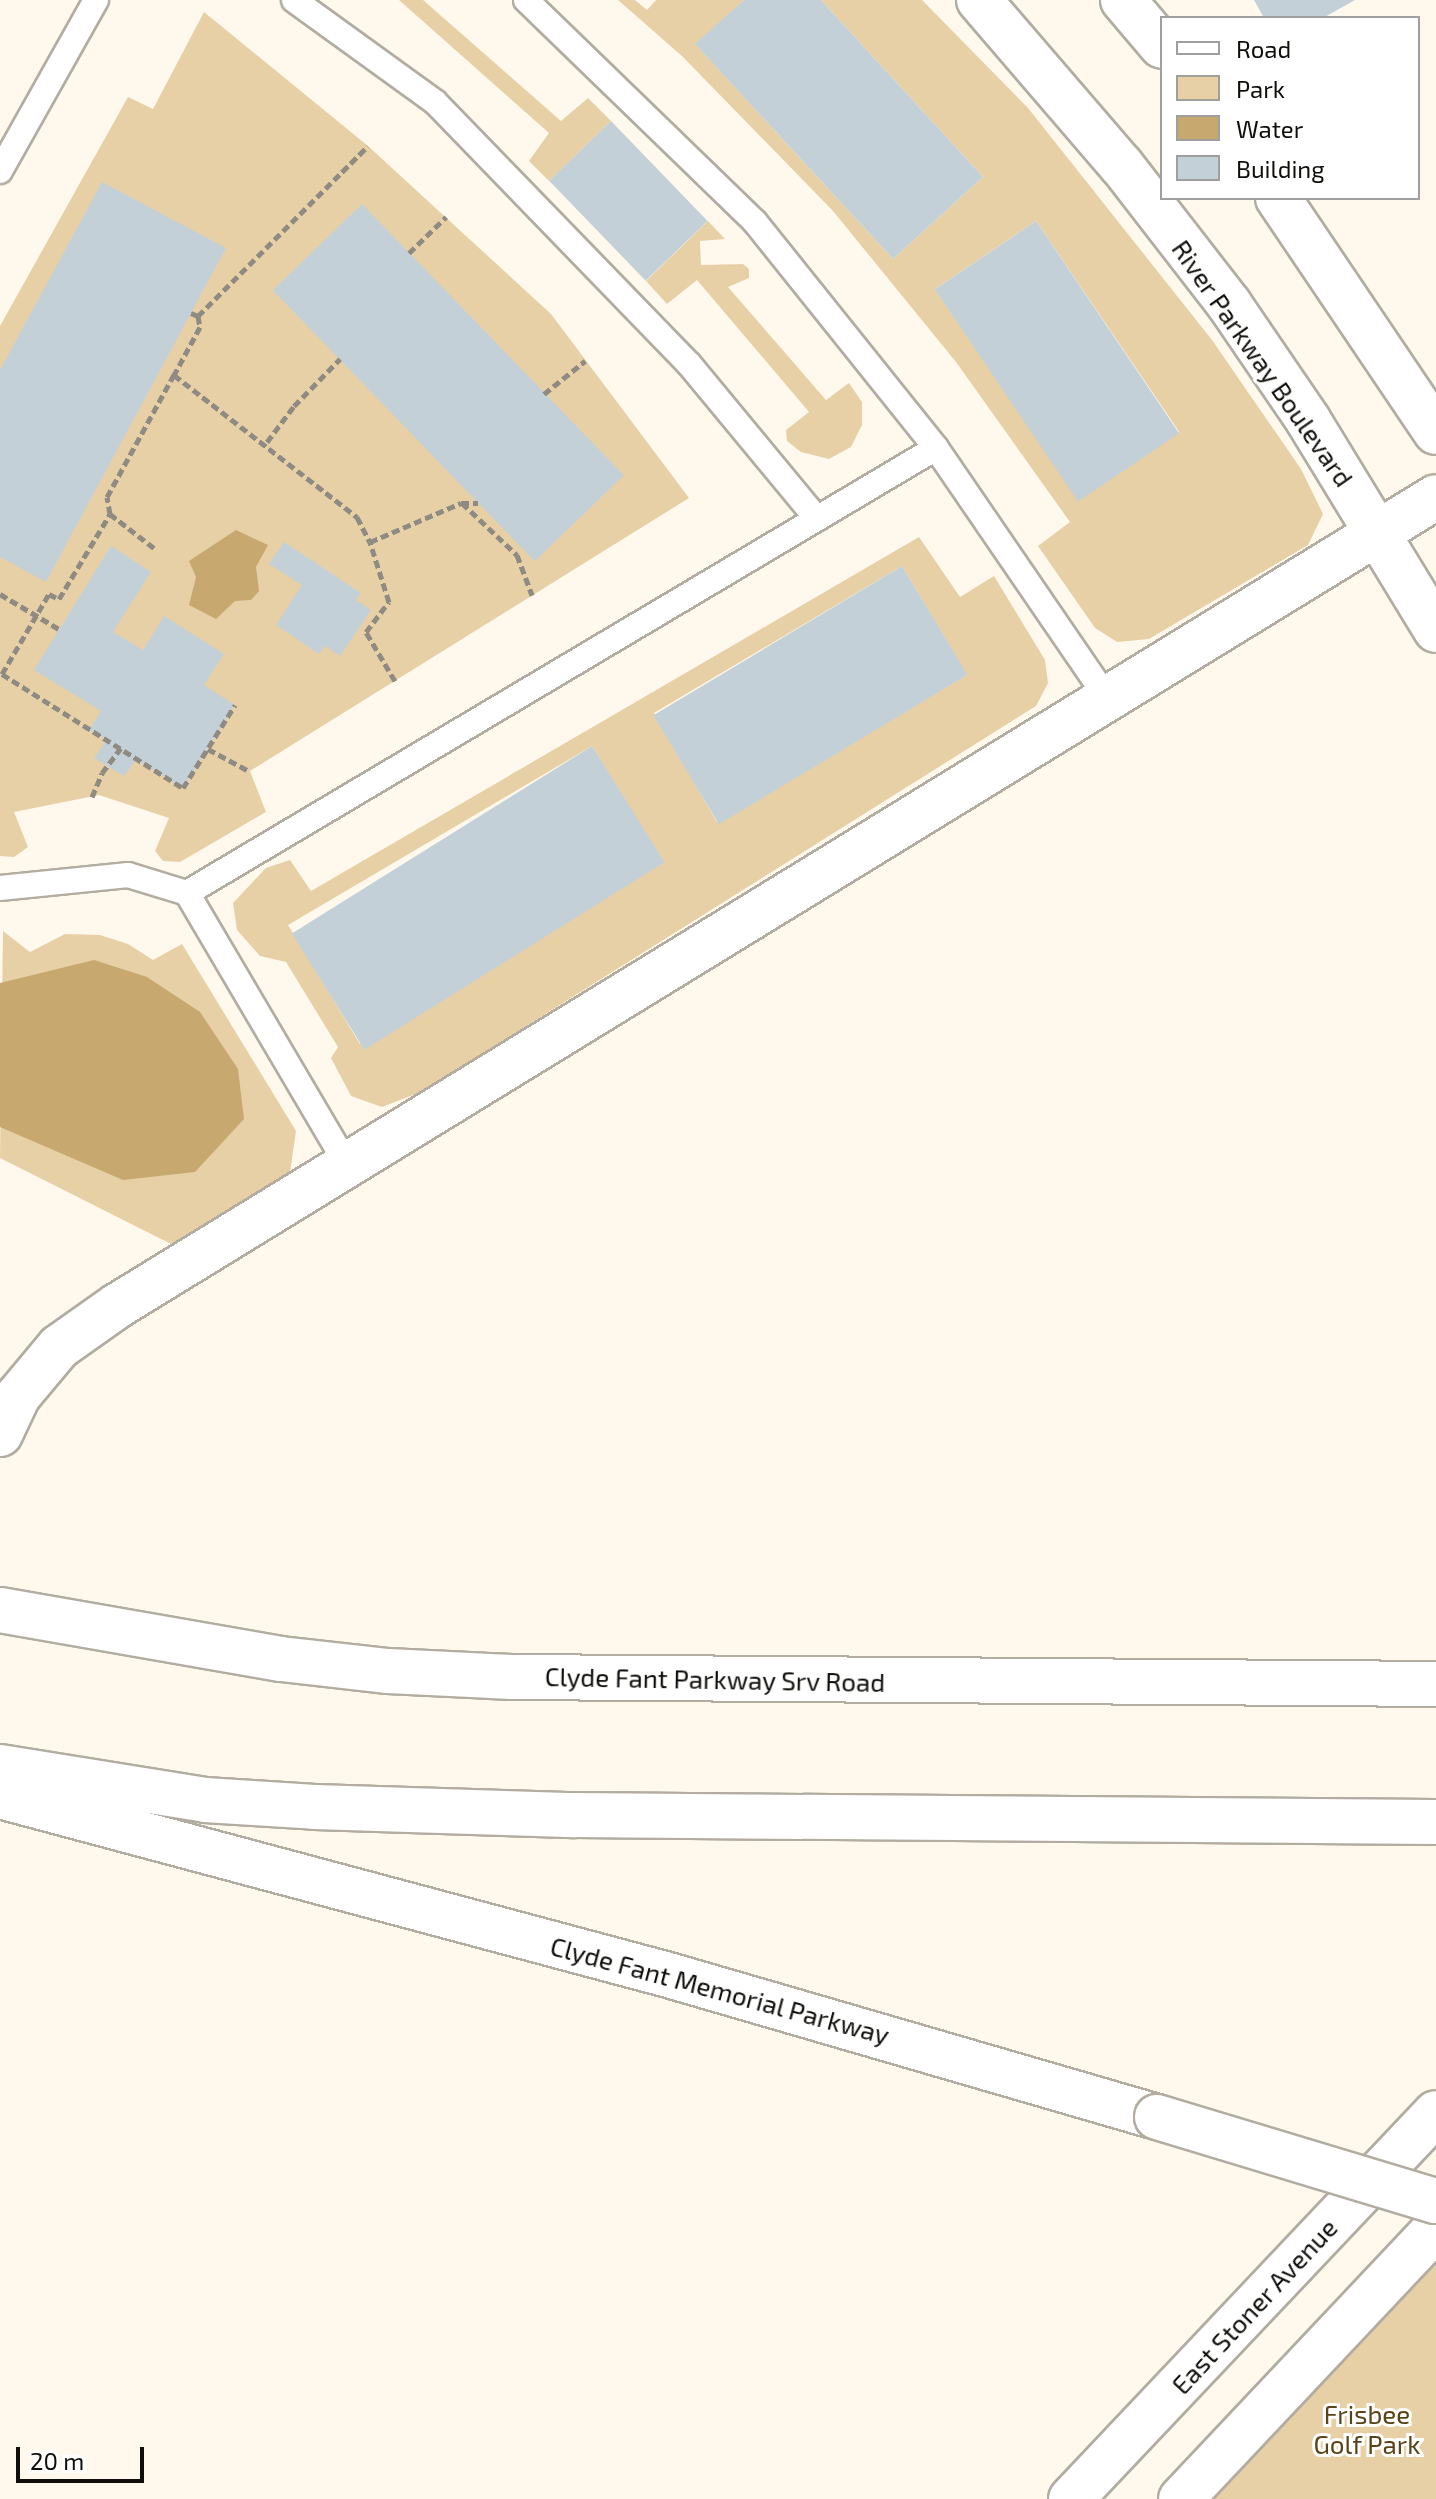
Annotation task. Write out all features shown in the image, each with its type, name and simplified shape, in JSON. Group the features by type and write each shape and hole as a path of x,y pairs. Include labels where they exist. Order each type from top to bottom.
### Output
{"street":[{"name":"River Parkway Boulevard","path":"979,0 1122,166 1229,304 1377,532 1436,630"},
{"path":"1123,0 1160,44"},
{"path":"1279,200 1436,432"},
{"path":"0,1434 18,1396 59,1347 347,1165 1436,497"},
{"name":"Clyde Fant Parkway Srv Road","path":"0,1610 281,1659 419,1673 1436,1684"},
{"path":"0,1767 205,1800 330,1808 1436,1822"},
{"name":"Clyde Fant Memorial Parkway","path":"0,1796 695,1982 1436,2201"},
{"name":"East Stoner Avenue","path":"1071,2499 1436,2113"},
{"path":"1181,2499 1436,2228"}],"lane":[{"path":"0,171 96,0"},
{"path":"294,0 435,102 689,364 817,519"},
{"path":"526,0 755,222 936,448 1107,698"},
{"path":"187,893 936,448"},
{"path":"0,888 128,875 187,893 347,1165"}],"path":[{"path":"198,316 368,146"},
{"path":"409,253 446,217"},
{"path":"191,313 198,316"},
{"path":"198,316 200,327 107,497 110,514 59,599 49,594 1,674 183,788 235,705"},
{"path":"267,442 294,406 340,359"},
{"path":"544,394 585,361"},
{"path":"176,372 357,517 370,542 389,602 366,632 395,681"},
{"path":"370,542 461,503 478,503"},
{"path":"461,503 517,555 532,595"},
{"path":"110,514 154,548"},
{"path":"0,594 59,629"},
{"path":"92,797 102,773 121,748"},
{"path":"207,749 249,771"}],"green space":[{"path":"399,0 423,0 561,121 588,98 611,121 549,181 529,161 549,133"},
{"path":"618,0 635,0 647,10 656,0 744,0 696,45 893,259 983,177 821,0 922,0 1028,108 1212,340 1301,469 1323,514 1308,545 1149,639 1117,642 1095,628 1038,546 1070,522 956,362 833,211 683,57","holes":["1036,221 1180,433 935,289"]},
{"path":"204,12 368,146 551,314 689,498 250,771 266,812 180,862 163,861 155,851 169,818 99,795 14,812 28,847 14,857 0,856 0,326 128,97 153,109"},
{"path":"708,221 725,239 700,241 701,265 743,264 749,269 749,278 728,287 826,400 849,383 862,402 862,425 851,447 829,459 801,452 787,441 786,430 809,412 697,280 667,304 646,281"},
{"path":"919,537 960,597 994,576 1045,660 1048,683 1036,706 421,1092 382,1107 351,1096 331,1058 338,1047 286,962 260,956 237,930 233,903 266,868 290,860 311,891","holes":["902,566 967,675 717,822 654,713","592,746 663,863 360,1044 288,925"]},
{"path":"3,931 30,952 65,934 100,935 128,944 153,960 182,944 296,1131 290,1173 179,1248 0,1158"},
{"name":"Frisbee Golf Park","path":"1436,2257 1436,2499 1203,2499"}],"water":[{"path":"236,530 268,545 256,567 259,591 251,600 235,601 216,619 189,605 196,577 189,561"},
{"path":"94,960 147,977 200,1012 238,1069 244,1119 195,1172 123,1180 0,1127 0,983"}],"building":[{"path":"744,0 821,0 983,177 893,259 695,44"},
{"path":"1254,0 1355,0 1327,16 1263,16"},
{"path":"611,121 708,221 646,281 549,181"},
{"path":"102,182 226,248 46,582 0,557 0,370"},
{"path":"362,204 624,475 535,561 273,290"},
{"path":"1036,221 1179,433 1078,501 935,289"},
{"path":"284,542 361,593 356,600 371,610 340,656 325,646 319,654 276,625 302,585 269,564"},
{"path":"111,546 151,572 113,632 143,650 164,616 224,654 204,685 235,705 183,788 136,760 124,776 94,758 107,740 89,730 101,711 34,670"},
{"path":"902,566 967,675 719,824 653,715"},
{"path":"592,746 665,862 364,1050 292,934"}]}
